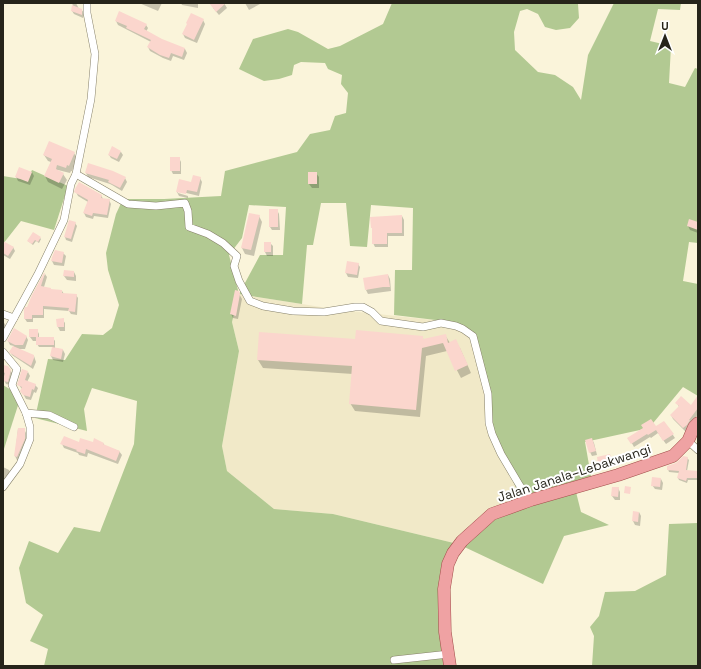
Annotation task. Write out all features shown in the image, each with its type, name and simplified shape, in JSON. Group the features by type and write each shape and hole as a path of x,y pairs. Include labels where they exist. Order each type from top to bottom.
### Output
{"main road":[{"name":"Jalan Janala–Lebakwangi","path":"449,660 445,632 444,589 448,564 453,553 462,541 492,514 531,500 618,475 673,456 688,441 694,427 698,423"}],"street":[{"path":"3,338 38,274 64,220 70,184 76,174 91,99 95,54 87,13 87,3"},
{"path":"76,174 128,204 156,206 185,204 188,211 189,228 208,234 223,243 237,256 234,266 239,281 250,301 263,306 293,311 324,312 363,307 372,312 381,321 423,327 441,323 456,326 473,336 488,394 489,423 492,434 501,454 520,486 531,500"},
{"path":"3,314 14,318"},
{"path":"3,352 17,369 12,384 26,413 30,427 30,439 20,464 3,487"},
{"path":"26,413 49,416 74,427"},
{"path":"688,441 698,450"},
{"path":"394,660 449,660"}],"shaded area":[{"path":"239,294 340,310 452,322 468,332 475,348 493,429 521,501 458,544 333,514 274,509 227,471 222,446 239,351 232,322"}],"green space":[{"path":"392,3 579,3 579,18 570,28 556,30 545,27 538,14 527,9 520,11 514,32 515,50 538,72 555,75 573,87 581,100 588,55 614,3 681,3 680,10 658,9 650,41 671,46 669,83 685,87 695,68 698,69 698,243 689,242 683,281 698,284 698,396 683,387 649,428 585,442 592,482 575,488 581,512 609,525 564,536 543,584 458,544 447,578 449,636 455,666 44,666 48,649 30,641 43,615 26,603 19,568 29,541 58,553 74,527 100,532 134,444 137,401 92,388 84,409 87,431 35,418 48,359 65,360 82,334 103,335 112,328 119,305 108,270 106,253 116,214 123,199 164,199 221,196 225,171 297,152 310,134 330,130 335,116 346,113 348,93 341,84 342,75 328,69 325,63 301,62 294,65 292,75 264,81 239,69 253,39 288,29 298,32 328,49 340,46 383,24","holes":["321,203 346,203 350,246 367,247 371,205 413,208 412,270 395,270 394,315 452,322 468,332 475,348 493,429 521,501 458,544 333,514 274,509 227,471 222,446 239,351 232,322 239,294 302,304 307,245 313,245","249,205 286,207 283,255 260,255 239,294 229,255 242,238"]},
{"path":"32,170 68,186 54,230 21,221 3,244 3,176 27,180"},
{"path":"3,385 21,396 3,452"},
{"path":"698,523 698,666 592,666 594,636 590,627 599,616 605,592 635,591 666,575 669,524"}],"building":[{"path":"209,3 226,3 216,12"},
{"path":"72,5 82,9 82,15 71,11"},
{"path":"119,11 147,24 144,29 162,39 185,48 182,57 171,53 169,58 160,55 147,47 151,40 115,21"},
{"path":"191,13 204,19 194,40 182,34"},
{"path":"49,141 75,152 69,166 67,165 66,168 57,165 56,169 64,173 59,183 44,176 52,159 43,155"},
{"path":"112,146 121,151 117,159 108,155"},
{"path":"170,157 180,157 180,171 170,171"},
{"path":"88,163 126,177 120,188 108,182 109,180 85,173"},
{"path":"19,167 32,172 28,182 15,177"},
{"path":"308,172 317,172 317,184 308,184"},
{"path":"193,175 201,177 197,192 187,190 186,194 176,192 179,179 191,182"},
{"path":"79,182 102,195 101,198 110,199 107,215 93,213 92,216 83,213 88,200 74,192"},
{"path":"269,209 278,209 278,227 269,227"},
{"path":"249,213 260,215 251,250 241,248"},
{"path":"402,215 402,233 387,233 387,244 372,244 370,217"},
{"path":"689,219 698,222 698,230 687,226"},
{"path":"69,220 76,222 71,239 64,237"},
{"path":"33,232 41,237 38,242 35,240 32,244 27,241"},
{"path":"3,241 14,247 8,256 3,253"},
{"path":"264,242 271,242 271,252 264,252"},
{"path":"55,250 64,252 62,263 51,261"},
{"path":"347,261 359,263 357,275 345,273"},
{"path":"64,270 74,271 74,277 63,276"},
{"path":"44,273 41,286 62,290 62,293 77,294 75,312 68,311 69,308 43,306 43,315 32,315 32,319 24,319 25,307 27,307"},
{"path":"388,274 390,287 365,290 363,278"},
{"path":"235,290 239,291 240,294 236,316 230,314"},
{"path":"64,318 64,327 57,327 56,319"},
{"path":"14,328 27,336 23,345 15,345 7,341"},
{"path":"29,329 38,329 38,337 29,337"},
{"path":"356,330 423,336 423,339 446,334 448,343 456,339 468,365 455,371 443,343 422,348 416,410 349,404 352,366 257,360 259,332 355,339"},
{"path":"36,337 54,337 54,345 36,345"},
{"path":"13,346 34,355 31,366 9,352"},
{"path":"52,347 63,349 61,359 50,356"},
{"path":"3,365 8,366 11,370 8,382 3,381 5,373 3,372"},
{"path":"22,369 28,371 25,380 36,384 34,390 32,389 30,397 23,395 20,391 22,387 17,385"},
{"path":"698,395 698,408 687,425 683,428 670,415 679,406 675,403 681,396 691,405"},
{"path":"651,419 656,426 664,421 674,434 663,441 656,430 631,444 627,438 643,428 641,425"},
{"path":"18,428 25,428 25,439 17,457 14,456"},
{"path":"64,436 79,442 80,438 93,442 94,438 104,443 103,444 120,451 116,461 86,449 85,454 60,444"},
{"path":"592,438 596,451 589,453 585,440"},
{"path":"610,454 612,461 598,464 597,457"},
{"path":"683,456 688,457 686,470 698,471 698,478 687,478 686,481 677,478 679,471 667,470 667,466 676,463"},
{"path":"652,477 661,478 660,487 651,486"},
{"path":"625,486 631,487 630,494 624,493"},
{"path":"612,487 619,487 618,497 611,496"},
{"path":"633,511 639,512 638,522 632,521"}]}
